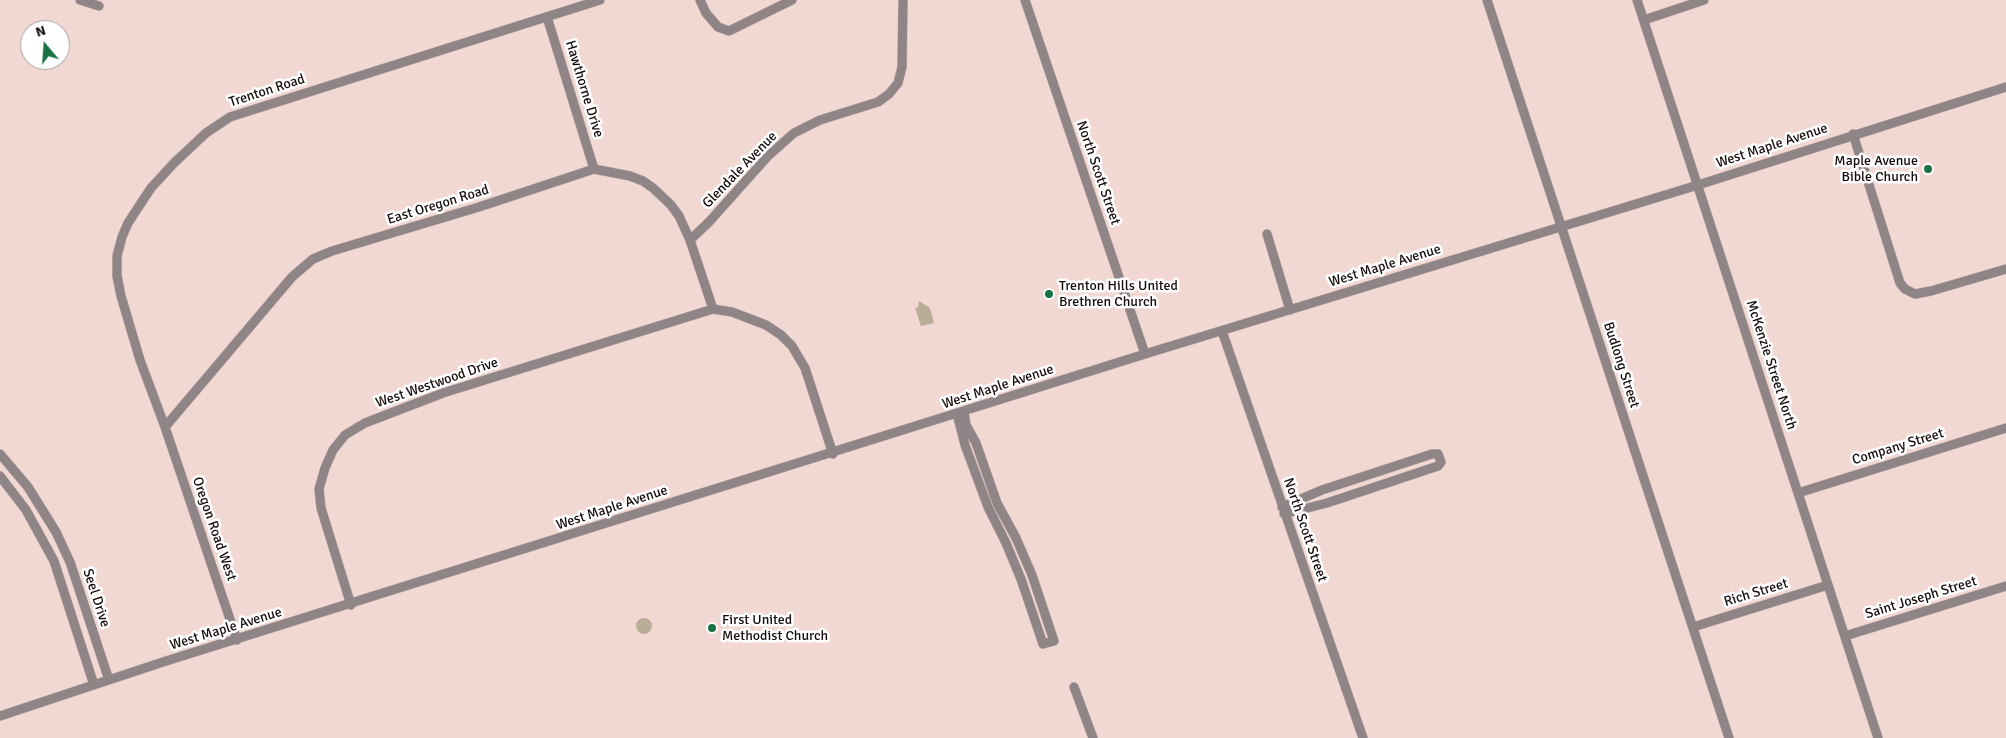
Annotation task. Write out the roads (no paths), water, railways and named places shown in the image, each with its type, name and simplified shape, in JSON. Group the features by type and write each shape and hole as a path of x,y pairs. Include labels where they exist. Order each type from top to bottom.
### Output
{"street":[{"path":"80,0 99,6"},
{"name":"Trenton Road","path":"165,427 140,360 121,296 117,276 117,256 122,237 139,206 151,188 174,162 206,133 230,117 600,0"},
{"path":"700,0 706,13 718,27 729,31 792,0"},
{"name":"Glendale Avenue","path":"690,240 709,222 768,156 794,133 820,120 878,102 889,94 898,83 902,67 903,0"},
{"name":"North Scott Street","path":"1025,0 1145,354"},
{"name":"Budlong Street","path":"1487,0 1729,738"},
{"name":"McKenzie Street North","path":"1637,0 1878,738"},
{"path":"1644,20 1704,0"},
{"name":"Hawthorne Drive","path":"547,16 594,169"},
{"name":"West Maple Avenue","path":"0,716 1145,354 1562,227 2006,86"},
{"path":"1853,134 1900,283 1905,289 1915,294 1931,291 2006,269"},
{"name":"East Oregon Road","path":"165,427 292,277 313,259 332,251 479,208 594,169 630,176 653,188 679,216 690,240 713,309"},
{"path":"1267,234 1290,310"},
{"path":"713,309 732,312 766,325 781,335 792,346 805,368 833,454"},
{"name":"West Westwood Drive","path":"351,605 321,508 319,489 333,450 345,435 365,423 443,393 713,309"},
{"name":"North Scott Street","path":"1222,331 1363,738"},
{"path":"961,413 976,443 997,503 1016,538 1032,575 1054,641 1043,644 1021,579 988,507 965,446 961,413"},
{"name":"Oregon Road West","path":"165,427 237,640"},
{"name":"Company Street","path":"1798,493 2006,428"},
{"name":"Seel Drive","path":"0,454 28,487 70,562 109,680"},
{"path":"1432,454 1438,454 1442,462 1438,466 1327,503 1283,510 1322,490 1432,454"},
{"path":"1377,472 1381,485"},
{"name":"Seel Drive","path":"0,476 26,510 54,561 94,685"},
{"path":"988,507 997,503"},
{"path":"40,535 52,527"},
{"path":"1021,579 1032,575"},
{"name":"Rich Street","path":"1693,627 1828,585"},
{"name":"Saint Joseph Street","path":"1845,636 2006,586"},
{"path":"1074,687 1093,738"}],"place":[{"name":"Maple Avenue Bible Church","path":"1928,169"},
{"name":"Trenton Hills United Brethren Church","path":"1049,294"},
{"name":"First United Methodist Church","path":"712,628"}]}
